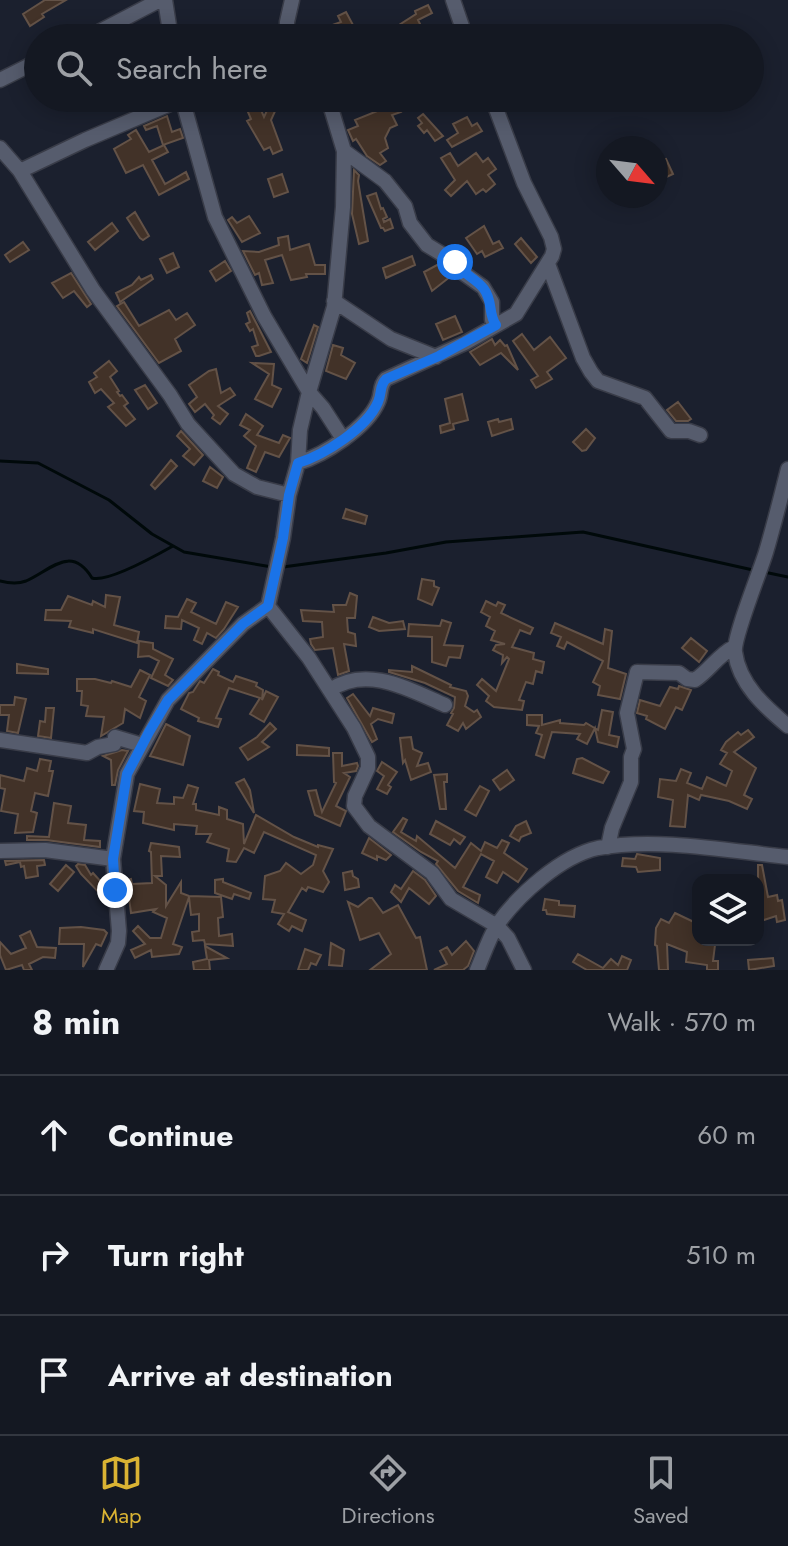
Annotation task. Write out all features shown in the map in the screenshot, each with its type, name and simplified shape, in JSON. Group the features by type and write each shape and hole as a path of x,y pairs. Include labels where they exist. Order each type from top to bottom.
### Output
{"street":[{"path":"115,24 162,0 168,24"},
{"path":"287,24 292,0"},
{"path":"453,0 461,24"},
{"path":"0,80 24,68"},
{"path":"20,171 148,112"},
{"path":"186,112 215,217 264,316 309,392 343,439"},
{"path":"106,970 118,943 113,859 127,774 168,700 243,624 268,606 298,463 300,430 334,301 342,220 344,151 332,112"},
{"path":"298,463 343,439 363,422 378,403 382,383 386,379 436,357 516,314 548,264 554,249 551,237 524,183 497,112"},
{"path":"0,148 20,171 93,290 188,424 234,474 257,487 289,495"},
{"path":"344,151 385,181 405,206 410,223 427,245 455,262 459,270 483,287 492,302 492,320 496,325"},
{"path":"548,264 583,358 598,381 645,398 671,431 689,431 700,435"},
{"path":"334,301 391,339 436,357"},
{"path":"788,469 766,552 734,647 747,684 764,706 788,726"},
{"path":"268,606 309,658 354,728 368,757 368,768 355,796 354,806 369,826 432,873 451,899 497,926 508,938 524,970"},
{"path":"608,847 612,828 631,782 634,749 627,713 637,672 679,673 695,680 734,647"},
{"path":"330,690 344,681 373,679 445,705"},
{"path":"0,740 87,753 114,744 115,737 142,745"},
{"path":"477,970 497,926 538,881 561,864 597,848 680,845 788,857"},
{"path":"0,851 45,850 113,859"}],"building":[{"path":"45,0 66,0 42,14 44,17 33,24 29,24 23,14"},
{"path":"428,5 432,13 418,20 420,24 401,24 416,14 415,11"},
{"path":"346,12 352,24 335,24 341,22 338,16"},
{"path":"248,112 262,112 264,117 266,112 275,112 271,120 282,150 273,154 270,147 264,150 247,121 251,119"},
{"path":"375,112 401,112 392,115 397,125 390,128 385,138 388,148 380,153 386,161 380,165 367,156 356,139 353,141 348,130 358,126 355,120"},
{"path":"423,114 443,136 435,141 427,130 424,133 418,126 422,123 418,118"},
{"path":"167,116 172,132 180,129 183,138 163,145 157,126 146,130 144,126"},
{"path":"467,117 472,126 477,123 482,131 452,147 447,140 458,133 453,124"},
{"path":"136,130 149,152 164,145 168,152 152,160 165,184 186,172 189,179 159,195 143,165 126,173 114,149 131,139 128,135"},
{"path":"450,153 458,166 476,153 483,162 488,158 496,169 488,175 495,184 486,192 483,189 476,194 467,181 451,196 445,190 455,180 441,158"},
{"path":"354,170 359,175 368,241 359,244 352,214"},
{"path":"282,174 288,192 274,197 268,179"},
{"path":"376,193 387,217 383,219 384,222 390,219 393,228 385,231 367,196"},
{"path":"135,212 149,236 143,240 127,218"},
{"path":"249,216 260,233 242,242 228,220 232,217 237,223"},
{"path":"112,223 118,231 95,250 88,242"},
{"path":"484,226 493,244 499,241 503,248 485,257 482,251 477,254 466,238"},
{"path":"288,236 290,250 309,244 315,265 325,265 325,274 306,274 307,277 291,280 282,255 265,260 273,283 262,285 259,273 255,275 243,251 259,252 279,245 278,238"},
{"path":"521,238 537,257 531,263 515,244"},
{"path":"23,242 29,250 10,262 5,255"},
{"path":"173,253 179,267 167,273 160,259"},
{"path":"412,256 415,265 386,278 383,268"},
{"path":"225,261 231,271 216,281 210,271"},
{"path":"439,264 451,276 432,291 424,272"},
{"path":"71,273 91,304 87,307 74,291 63,298 52,283"},
{"path":"151,275 153,279 120,302 116,293 132,285 139,277 141,280"},
{"path":"124,302 139,326 169,310 176,320 187,313 195,325 175,339 181,351 159,363 117,306"},
{"path":"250,311 271,352 256,356 252,347 258,345 253,329 250,331 246,324 250,322 247,313"},
{"path":"455,316 462,332 443,340 436,324"},
{"path":"314,325 318,327 307,363 301,359"},
{"path":"522,334 534,350 550,337 566,358 547,372 552,379 536,388 531,380 538,376 513,341"},
{"path":"492,339 495,345 500,340 507,345 518,370 501,353 480,365 470,352"},
{"path":"333,345 343,348 341,355 355,363 346,379 326,371"},
{"path":"109,361 117,371 110,377 117,392 128,403 124,406 135,419 126,426 108,407 114,403 101,389 95,393 89,382 97,377 94,373"},
{"path":"252,363 274,364 272,385 281,389 272,407 255,399 269,374"},
{"path":"216,369 221,393 230,388 235,395 218,406 228,414 220,424 212,418 214,415 205,404 195,412 189,404 197,397 189,385"},
{"path":"145,385 157,403 148,409 135,390"},
{"path":"462,394 468,420 453,424 454,429 441,433 440,426 450,423 445,399"},
{"path":"678,402 691,419 688,421 676,421 667,410"},
{"path":"246,414 263,426 257,435 279,443 283,435 290,438 279,457 265,452 256,472 247,468 256,446 244,436 250,430 240,425"},
{"path":"498,419 499,422 511,419 513,429 492,436 488,422"},
{"path":"586,429 595,438 582,451 573,442"},
{"path":"181,431 203,455 194,465 183,456 190,449 177,436"},
{"path":"171,460 177,466 155,489 151,485"},
{"path":"210,467 223,477 217,488 203,481"},
{"path":"346,509 367,516 365,524 343,518"},
{"path":"422,579 434,581 434,586 439,588 432,605 418,599"},
{"path":"350,593 357,596 355,618 347,618 348,632 355,634 356,646 344,644 349,671 338,675 333,648 315,650 311,644 310,639 323,637 322,622 303,621 301,610 334,612 333,605 346,605"},
{"path":"106,595 120,597 114,625 139,632 137,643 93,629 93,633 69,627 71,621 45,620 46,610 61,610 68,596 105,607"},
{"path":"187,599 196,603 191,612 216,624 226,602 238,607 216,638 207,633 202,644 194,640 199,628 182,620 181,629 165,628 166,616 178,617"},
{"path":"486,601 496,606 498,602 505,605 501,613 533,628 530,634 520,630 512,647 534,653 533,659 544,662 542,673 536,671 533,684 526,682 519,700 524,701 522,710 494,707 486,701 489,696 477,685 482,679 496,691 509,659 507,657 502,663 503,655 493,650 496,645 505,644 491,640 495,631 486,626 490,617 481,612"},
{"path":"373,617 389,623 403,621 405,629 379,631 369,627"},
{"path":"442,620 451,623 444,645 463,646 460,658 449,657 446,666 432,662 432,637 408,636 409,624 440,626"},
{"path":"555,623 603,644 605,629 612,631 608,668 626,674 620,699 598,695 600,686 593,682 603,661 567,642 564,649 557,646 561,637 551,633"},
{"path":"691,638 707,651 699,662 682,648"},
{"path":"139,641 153,643 153,649 173,659 165,675 173,680 168,686 151,678 159,661 149,656 138,657"},
{"path":"17,664 48,669 48,674 17,673"},
{"path":"412,666 450,687 466,691 465,706 474,712 477,710 481,717 466,729 463,723 458,731 447,725 453,714 455,697 425,683 389,672 412,672"},
{"path":"213,669 233,682 236,676 257,683 256,686 263,690 262,700 266,691 278,697 264,722 250,714 260,698 229,688 216,718 221,719 218,727 198,721 199,718 181,709 189,693 200,681 204,683"},
{"path":"140,670 150,675 139,697 146,701 140,718 125,709 123,723 101,736 104,717 86,716 88,706 81,705 82,691 77,691 77,679 112,681 131,687"},
{"path":"679,686 691,690 682,710 676,707 665,729 637,713 640,700 660,706 670,687 678,689"},
{"path":"353,694 370,716 373,708 394,714 392,723 378,719 371,724 377,739 372,742 347,698"},
{"path":"15,697 26,699 18,733 7,731 9,715 0,715 0,705 14,705"},
{"path":"46,708 54,708 51,738 38,736 40,721 45,722"},
{"path":"602,710 613,712 609,735 619,737 617,747 598,742 595,728 598,730"},
{"path":"527,715 542,715 542,725 560,720 560,723 586,723 595,728 587,744 577,739 580,734 552,732 544,758 536,755 542,735 536,733 539,726 527,725"},
{"path":"270,723 276,729 262,742 269,747 248,760 240,748 257,737"},
{"path":"166,724 190,736 183,765 150,756"},
{"path":"748,730 754,737 734,752 756,768 744,795 752,799 747,809 729,801 701,795 699,800 688,795 685,827 670,826 673,800 658,797 660,779 676,781 681,769 691,773 687,783 702,789 707,777 726,786 732,771 720,764 727,753 721,750 738,732 741,735"},
{"path":"411,737 413,749 422,753 417,766 428,763 431,772 411,780 405,760 403,763 400,738"},
{"path":"297,745 329,748 329,756 297,755"},
{"path":"128,751 118,770 115,785 112,785 111,760 103,756"},
{"path":"333,753 342,753 342,766 357,763 358,766 356,771 344,773 350,777 336,806 346,811 340,826 315,815 308,791 316,790 322,812 336,783"},
{"path":"582,758 609,772 603,783 573,773 577,759"},
{"path":"40,759 51,761 49,771 53,771 48,796 35,793 31,811 37,813 33,832 15,833 18,814 1,811 5,789 0,788 0,775 24,781 27,768 37,771"},
{"path":"382,762 397,772 388,785 391,787 387,794 377,789 384,776 377,771"},
{"path":"507,770 514,780 500,790 493,780"},
{"path":"447,774 447,782 444,782 446,809 440,809 434,775"},
{"path":"244,779 250,790 254,813 236,783"},
{"path":"140,784 160,789 157,803 174,804 174,797 183,798 188,785 198,788 193,804 196,804 196,810 219,815 219,807 227,810 227,819 243,824 244,844 256,815 294,837 318,847 333,849 323,871 329,882 323,892 302,888 288,912 306,920 302,931 292,926 289,931 278,924 284,914 272,912 275,900 263,899 265,876 280,871 286,863 301,874 313,865 316,855 264,832 254,853 244,848 236,862 227,861 229,849 207,842 211,834 196,834 197,826 174,824 174,830 143,823 144,812 134,811"},
{"path":"480,786 489,791 476,816 465,810"},
{"path":"54,803 71,806 68,823 86,825 84,840 100,841 100,847 27,840 27,836 49,837"},
{"path":"403,818 407,820 401,832 416,841 417,836 455,868 471,843 481,851 485,842 497,848 502,840 509,843 504,853 527,869 518,882 503,872 497,883 486,877 494,861 481,854 463,887 480,895 478,903 458,891 436,864 438,861 393,832"},
{"path":"436,821 465,837 460,844 454,839 450,845 430,834"},
{"path":"526,821 531,833 519,841 510,836 516,826"},
{"path":"369,838 391,855 386,860 377,856 377,860 362,853"},
{"path":"151,843 179,847 180,857 161,856 162,876 155,876 166,885 166,906 181,882 181,893 189,896 221,897 223,917 218,918 219,936 232,934 233,946 193,941 192,932 199,931 199,914 191,915 189,897 173,944 182,947 179,954 152,957 151,950 135,958 131,950 145,944 133,931 138,926 150,938 161,938 167,918 153,912 156,909 131,913 126,890 125,880 131,879 132,884 152,883"},
{"path":"637,854 660,858 660,870 638,872 636,867 622,866 623,858 635,859"},
{"path":"44,860 45,865 37,866 38,876 26,878 20,862 6,865 5,861"},
{"path":"66,865 74,872 58,891 50,884"},
{"path":"85,865 91,875 93,873 103,884 106,900 81,874 76,866"},
{"path":"758,865 762,865 764,874 758,874"},
{"path":"352,871 359,887 345,890 343,873"},
{"path":"413,871 425,880 436,896 429,904 409,888 401,902 391,892 395,885 401,889"},
{"path":"764,876 768,897 777,895 778,901 782,900 785,920 777,922 776,916 764,920"},
{"path":"223,879 223,882 251,893 249,899 234,894 232,899 215,893 215,880"},
{"path":"369,898 383,913 398,905 416,938 420,937 427,970 370,970 391,954 379,933 360,940 348,902 358,907"},
{"path":"545,899 559,901 559,905 575,906 574,917 547,914 543,910"},
{"path":"675,913 692,921 692,946 715,946 713,961 718,961 718,970 707,970 707,965 686,962 687,952 667,944 668,970 659,970 656,928 661,919 669,923"},
{"path":"81,927 107,933 101,946 96,944 83,967 84,944 59,944 60,928"},
{"path":"30,931 37,947 56,948 55,958 43,957 29,964 32,970 24,970 22,965 6,970 0,955 0,942 11,954 26,948 20,936"},
{"path":"466,941 474,951 468,966 463,970 434,970 447,964 440,951 447,947 452,955"},
{"path":"331,943 344,950 342,966 329,965"},
{"path":"205,946 227,958 209,960 210,970 194,970 193,962 207,959"},
{"path":"305,949 321,955 316,965 311,963 308,970 298,970"},
{"path":"578,954 603,968 611,959 618,965 622,956 631,960 627,970 587,970 573,962"},
{"path":"773,958 774,966 749,970 748,960"}],"waterway":[{"path":"0,461 38,463 109,500 152,534 184,552 272,567"},
{"path":"283,567 446,542 583,532 753,570"},
{"path":"0,581 23,582 68,561 84,568 92,578 109,576 173,546"},
{"path":"764,572 788,577"}],"route":[{"path":"115,890 113,859 127,774 168,700 243,624 268,606 298,463 335,445 363,422 378,403 382,383 386,379 439,356 496,325 492,320 492,302 483,287 459,270 455,262"}]}
